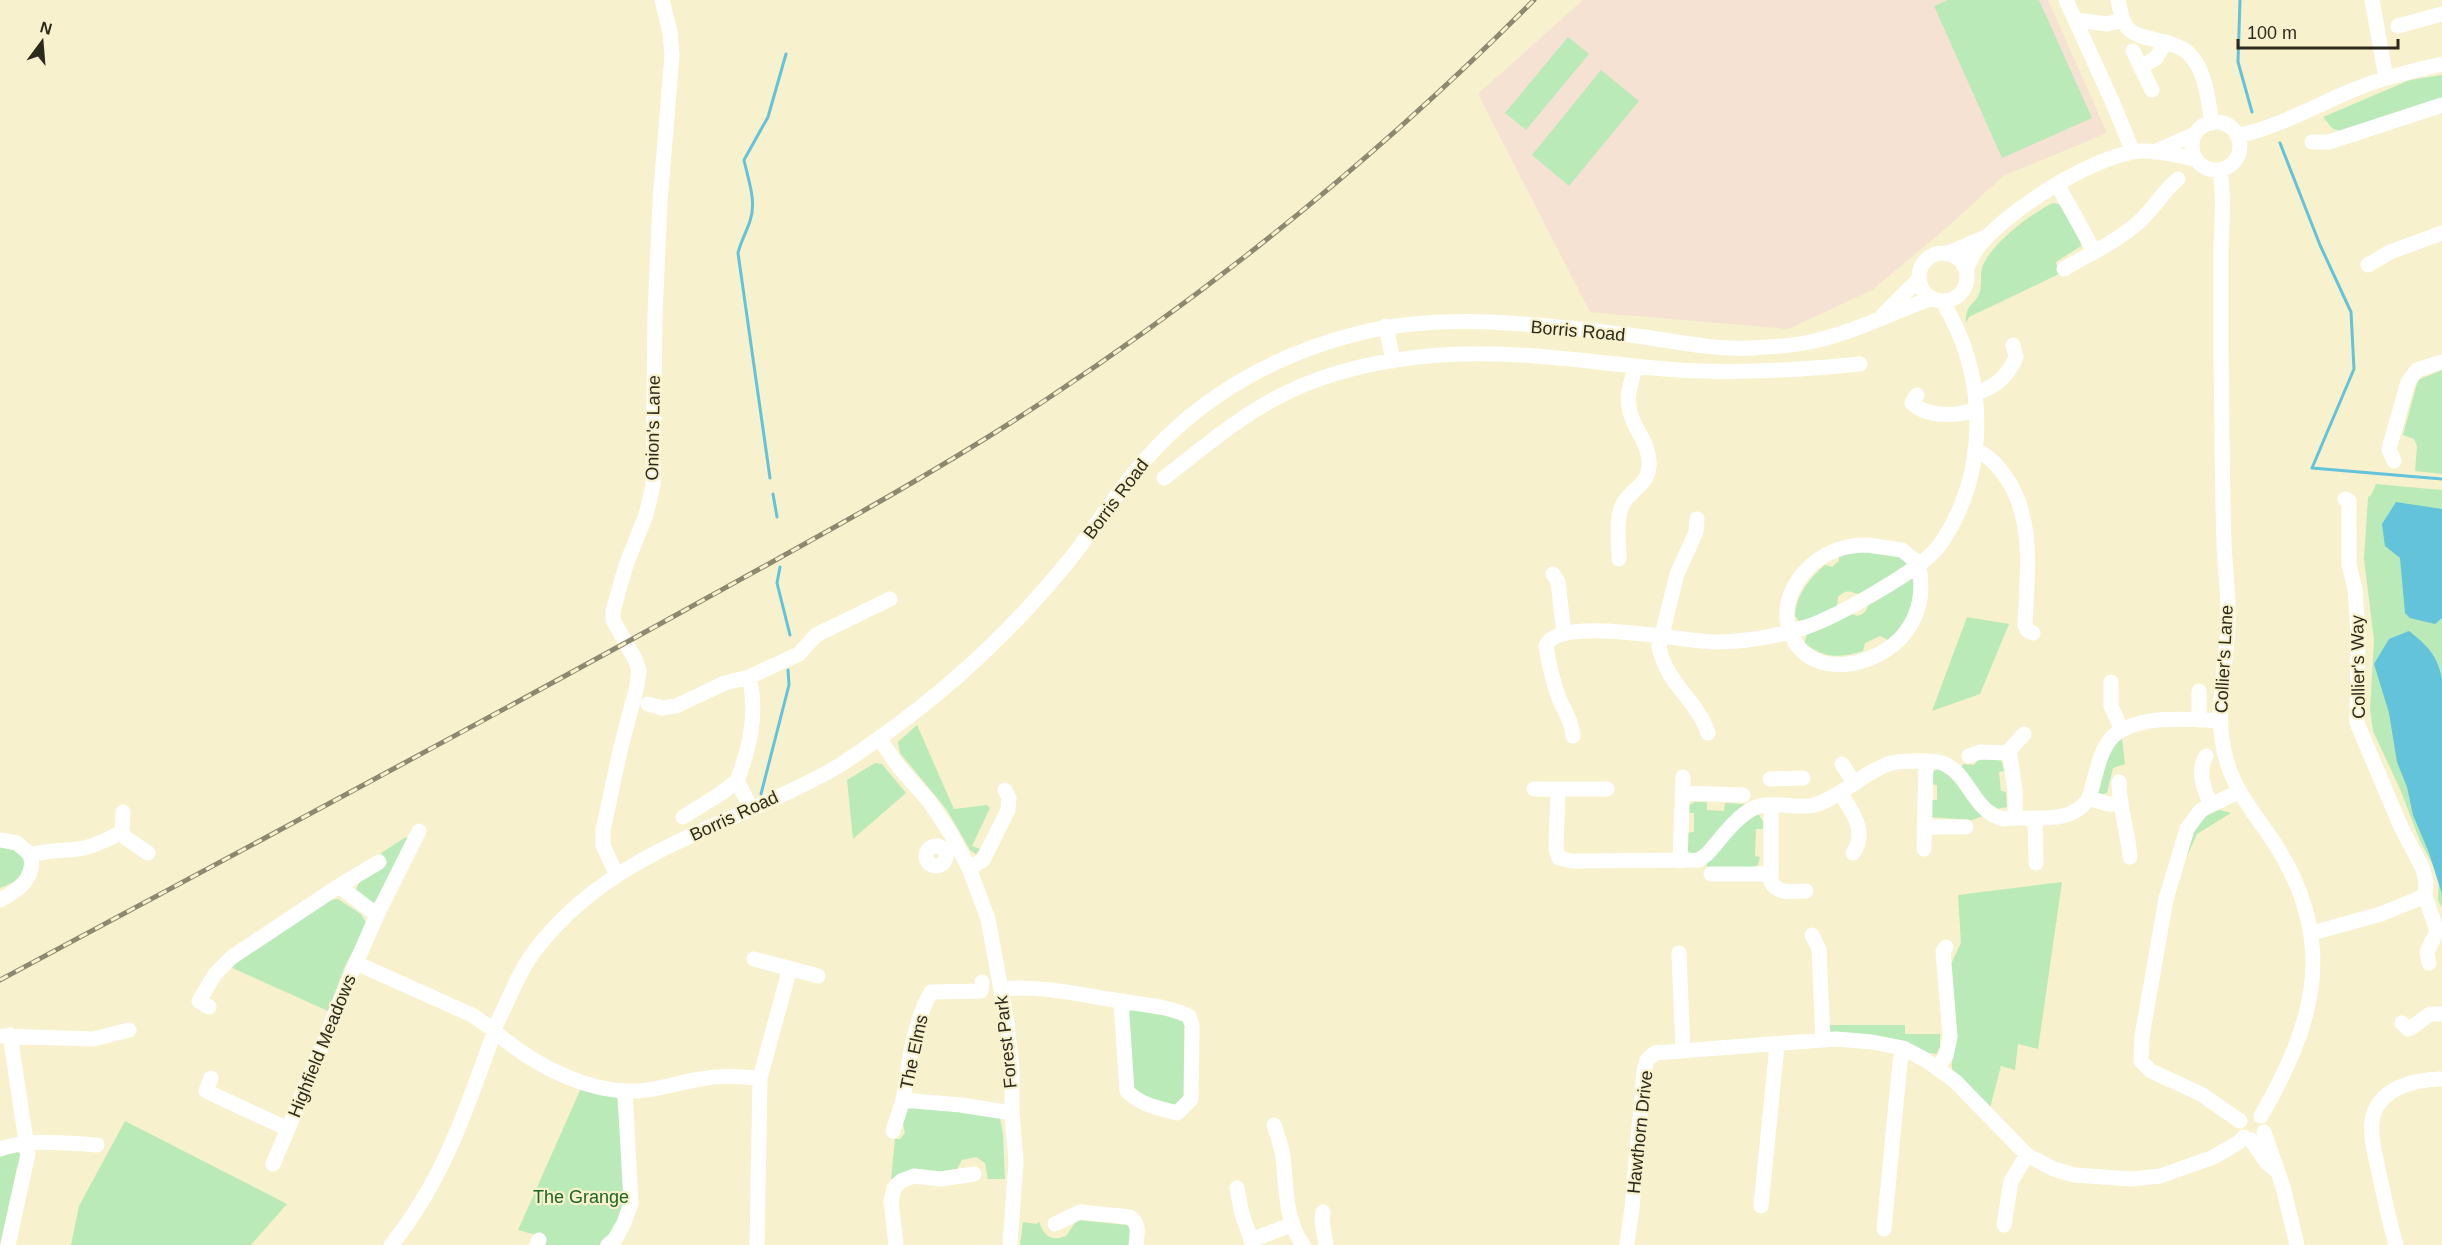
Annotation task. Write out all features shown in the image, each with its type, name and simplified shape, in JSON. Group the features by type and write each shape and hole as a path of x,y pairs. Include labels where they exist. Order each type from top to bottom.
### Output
{"street":[{"name":"Onion's Lane","path":"616,874 603,845 603,830 639,670 613,620 613,611 622,576 646,515 653,476 655,303 660,202 672,55 670,32 662,0"},
{"path":"2066,0 2133,152"},
{"path":"2118,0 2126,27 2133,32 2166,42 2188,52 2203,78 2212,123"},
{"path":"2372,0 2386,78"},
{"path":"2397,25 2442,14"},
{"path":"2076,20 2107,24 2123,20"},
{"path":"2141,67 2156,58 2166,42"},
{"path":"2133,51 2152,90"},
{"path":"2237,136 2267,129 2386,78 2442,64"},
{"path":"2312,142 2329,142 2442,105"},
{"path":"2154,152 2195,134 2203,126 2212,123 2227,125 2237,136 2240,147 2238,155 2232,163 2220,170 2205,167 2196,159 2192,146 2195,134"},
{"path":"1954,320 1957,296 1964,287 1966,270 1976,250 2022,208 2057,184 2099,164 2133,152 2154,152 2196,159"},
{"name":"Collier's Lane","path":"2220,170 2223,210 2221,358 2224,544 2228,612 2228,648 2221,721 2225,754 2238,792 2287,864 2308,914 2312,933 2313,981 2305,1016 2288,1064 2261,1116"},
{"path":"2064,269 2118,237 2139,221 2178,179"},
{"path":"2057,184 2094,251"},
{"path":"2367,265 2390,252 2442,233"},
{"path":"1573,736 1572,725 1560,701 1550,669 1546,646 1551,639 1564,634 1620,630 1712,642 1790,632 1850,607 1937,548 1962,505 1975,450 1976,393 1970,361 1954,320 1937,300 1923,290 1919,279 1920,271 1928,259 1934,255 1946,254 1989,236"},
{"path":"1946,254 1958,259 1966,270"},
{"name":"Borris Road","path":"1881,317 1919,279"},
{"path":"1937,300 1957,296"},
{"name":"Borris Road","path":"391,1245 415,1213 441,1169 465,1116 494,1031 520,975 536,949 584,898 616,874 654,853 831,771 942,691 1029,606 1065,566 1138,468 1166,437 1228,388 1282,358 1311,346 1386,326 1455,321 1631,336 1712,347 1747,348 1812,341 1937,300"},
{"path":"1386,326 1393,362"},
{"path":"1976,393 1990,388 2005,377 2016,357 2013,345"},
{"path":"1164,478 1245,414 1267,402 1321,379 1393,362 1443,355 1493,354 1635,366 1757,372 1860,364"},
{"path":"2394,460 2389,449 2408,381 2417,370 2442,362"},
{"path":"1619,559 1620,511 1625,501 1646,480 1649,470 1650,452 1629,409 1628,393 1635,366"},
{"path":"1917,395 1912,403 1926,411 1956,414 1976,410"},
{"path":"1975,450 1990,458 2012,485 2019,500 2024,518 2027,557 2025,625 2028,631 2033,633"},
{"name":"Collier's Way","path":"2344,500 2349,501 2349,565 2357,612 2357,723 2401,827 2423,869 2426,883 2425,896 2437,931 2427,952 2428,963"},
{"path":"1697,519 1696,532 1677,574 1660,637 1661,658 1668,673 1705,723 1708,733"},
{"path":"1857,545 1884,546 1902,550 1918,563 1922,589 1920,603 1905,634 1890,647 1873,656 1843,665 1812,659 1796,645 1786,614 1794,588 1811,565 1828,553 1857,545"},
{"path":"1553,574 1558,582 1564,634"},
{"path":"648,704 662,708 676,706 725,684 749,677 799,654 816,635 890,599"},
{"path":"683,817 720,795 737,781 748,750 752,729 753,693 749,677"},
{"path":"2110,682 2111,706 2122,730"},
{"path":"2199,691 2199,720"},
{"path":"1558,790 1556,848 1559,858 1572,861 1699,860 1753,808 1812,806 1840,793 1893,762 1926,761 1945,764 1953,770 1979,804 1989,813 2003,819 2066,816 2086,804 2090,798 2106,747 2111,739 2122,730 2157,720 2221,721"},
{"path":"2007,753 2024,734"},
{"name":"Forest Park","path":"879,738 899,767 929,801 951,849 969,868 988,919 1001,989 1012,1070 1012,1113 1016,1161 1010,1245"},
{"path":"1969,756 1980,752 2007,753"},
{"path":"2007,753 2010,756 2015,790 2015,817"},
{"path":"2205,756 2201,776 2211,805"},
{"path":"1924,849 1926,761"},
{"path":"1842,764 1854,783"},
{"path":"1680,861 1683,777"},
{"path":"1770,779 1797,778 1792,805"},
{"path":"737,781 751,807"},
{"path":"2119,782 2120,804 2129,838 2130,857"},
{"path":"1534,789 1607,789"},
{"path":"969,868 983,860 1008,810 1009,798 1005,790"},
{"path":"2238,792 2201,810 2187,829 2172,878 2142,1036 2141,1061 2151,1071 2201,1094 2240,1121"},
{"path":"1682,793 1743,795"},
{"path":"1840,793 1849,805 1859,829 1859,839 1853,853"},
{"path":"2090,798 2108,804 2120,804"},
{"path":"1771,806 1771,882 1777,889 1806,891"},
{"path":"123,812 123,832 126,838 148,853"},
{"path":"2035,818 2036,863"},
{"path":"1924,826 1966,827"},
{"name":"Highfield Meadows","path":"273,1164 377,915 419,831"},
{"path":"31,855 51,850 80,849 123,832"},
{"path":"0,840 17,843 31,855 33,866 26,882 18,890 0,900"},
{"path":"209,1007 199,1001 215,974 232,957 379,862"},
{"path":"1711,874 1772,874"},
{"path":"339,886 377,915"},
{"path":"2312,933 2381,914 2425,896"},
{"path":"1812,935 1819,949 1823,1041"},
{"path":"1937,1068 1947,1056 1950,1037 1943,951 1946,947"},
{"path":"1679,954 1683,1051"},
{"path":"754,959 818,976"},
{"name":"Highfield Meadows","path":"356,963 472,1015 494,1031"},
{"path":"757,1245 760,1078 790,968"},
{"name":"The Elms","path":"893,1131 903,1100 916,1033 924,1005 931,992 981,991 982,982"},
{"path":"1001,989 1018,987 1060,991 1120,1001 1168,1009 1189,1016 1192,1025 1191,1099 1187,1106 1177,1113 1145,1104 1134,1099 1128,1091 1120,1001"},
{"path":"2402,1023 2408,1029 2430,1014 2442,1014"},
{"path":"8,1245 28,1154 5,1035 93,1039 129,1030"},
{"path":"494,1031 551,1069 581,1082 625,1091 639,1091 720,1076 760,1078"},
{"name":"Hawthorn Drive","path":"1627,1243 1645,1064 1654,1053 1823,1041 1872,1042 1904,1048 1955,1081 2026,1155 2054,1169 2074,1175 2147,1178 2176,1172 2214,1157 2253,1136"},
{"path":"1761,1206 1777,1045"},
{"path":"1884,1229 1900,1062 1904,1048"},
{"name":"Highfield Meadows","path":"211,1078 206,1091 288,1129"},
{"path":"2396,1245 2375,1153 2372,1131 2373,1115 2388,1094 2399,1086 2440,1079"},
{"path":"608,1245 615,1239 624,1223 631,1203 625,1091"},
{"name":"The Elms","path":"903,1100 952,1104 1012,1113"},
{"path":"2253,1136 2265,1122 2261,1116 2249,1114 2240,1121 2239,1128 2253,1136 2277,1170 2297,1245"},
{"path":"1274,1125 1283,1156 1285,1195 1291,1225 1303,1245"},
{"path":"0,1149 19,1143 97,1145"},
{"path":"2004,1225 2011,1181 2026,1155"},
{"path":"896,1245 891,1201 894,1188 901,1181 914,1176 941,1179 974,1174"},
{"path":"1237,1188 1242,1214 1252,1242 1291,1225"},
{"path":"1055,1224 1080,1212 1130,1217 1136,1221 1136,1245"},
{"path":"1323,1212 1322,1222 1326,1245"}],"shaded area":[{"path":"1583,0 2048,0 2107,133 2003,176 1951,224 1872,290 1788,329 1590,312 1478,94"}],"green space":[{"path":"1948,0 2039,0 2092,118 2002,158 1934,6"},
{"path":"1568,37 1589,54 1526,130 1505,113"},
{"path":"1601,70 1639,101 1569,186 1532,155"},
{"path":"2442,75 2442,99 2339,131 2332,128 2323,117 2410,80"},
{"path":"2053,203 2059,204 2080,238 2081,246 2056,262 2059,274 1969,317 1966,323 1967,311 1980,291 1981,271 1986,259 2013,230"},
{"path":"2442,370 2442,474 2415,471 2417,446 2414,439 2403,435 2418,380"},
{"path":"2376,484 2442,490 2442,908 2438,900 2439,876 2420,841 2400,789 2373,731 2370,709 2374,640 2364,559 2368,497"},
{"path":"1883,549 1907,561 1907,565 1859,595 1850,592 1843,593 1838,597 1837,606 1809,619 1799,621 1795,616 1801,594 1809,581 1825,565 1832,567 1839,561 1839,555"},
{"path":"1910,577 1916,580 1908,621 1888,640 1880,636 1865,643 1863,651 1840,656 1819,652 1805,643 1807,632 1848,612 1857,616 1864,613 1868,602"},
{"path":"1967,617 2009,624 1980,694 1932,711"},
{"path":"917,725 954,809 987,805 990,808 972,846 980,849 976,854 970,850 947,810 900,753 898,742"},
{"path":"2122,737 2125,764 2113,768 2107,793 2098,795 2097,791 2109,749"},
{"path":"1981,756 2001,759 2004,771 1999,772 2001,791 2006,792 2007,807 1996,809 1990,807 1961,769 1963,764 1974,765"},
{"path":"875,763 882,764 906,793 853,839 847,780"},
{"path":"1938,769 1957,784 1983,816 1972,820 1931,817 1930,800 1937,800 1937,785 1930,784 1933,772"},
{"path":"1695,802 1707,802 1707,810 1724,811 1725,803 1745,804 1699,853 1693,854 1685,850 1685,833 1694,832 1694,813 1685,813 1689,805"},
{"path":"2217,809 2231,813 2197,834 2187,856 2188,847 2196,828"},
{"path":"1758,814 1763,821 1763,829 1756,829 1755,856 1760,857 1758,865 1754,867 1708,867 1705,862 1749,818"},
{"path":"406,837 408,840 375,902 370,903 356,893 359,883 387,862 381,853"},
{"path":"0,846 20,855 24,869 19,877 0,888"},
{"path":"2062,882 2038,1049 2018,1044 2015,1070 2001,1066 1990,1108 1952,1069 1949,968 1961,943 1958,895"},
{"path":"338,899 361,914 367,924 345,966 328,1011 228,966 327,900"},
{"path":"1134,1007 1185,1020 1186,1095 1175,1105 1146,1098 1133,1088 1127,1013"},
{"path":"1827,1025 1905,1025 1905,1034 1940,1034 1940,1047 1936,1054 1929,1053 1885,1037 1832,1033"},
{"name":"The Grange","path":"582,1086 617,1097 626,1196 621,1217 608,1238 599,1245 543,1245 544,1237 518,1230"},
{"path":"908,1107 933,1107 1000,1118 1005,1179 988,1179 985,1163 976,1157 962,1160 957,1169 891,1179 895,1139 900,1139 905,1133 902,1120"},
{"path":"125,1121 287,1204 251,1245 71,1245 79,1206"},
{"path":"17,1151 22,1156 22,1165 17,1168 0,1245 0,1157"},
{"path":"1077,1220 1127,1225 1130,1228 1132,1245 1020,1245 1023,1222 1037,1224 1039,1221 1046,1234 1052,1238 1061,1238 1066,1236"}],"water":[{"path":"2396,502 2442,509 2442,618 2435,624 2410,618 2405,613 2400,558 2385,546 2382,524"},
{"path":"2409,631 2431,652 2438,664 2442,679 2442,894 2429,853 2413,815 2407,787 2397,762 2389,713 2374,664 2389,639"}],"waterway":[{"path":"2240,0 2238,62 2252,112"},
{"path":"770,478 738,253 753,206 744,160 768,117 786,54"},
{"path":"2280,143 2320,245 2351,312 2354,369 2312,468 2442,479"},
{"path":"773,494 777,517"},
{"path":"780,567 777,583 790,635"},
{"path":"761,794 789,685 788,670"}],"railway":[{"path":"0,980 687,609 868,508 1001,429 1110,357 1300,213 1420,109 1534,0"}]}
